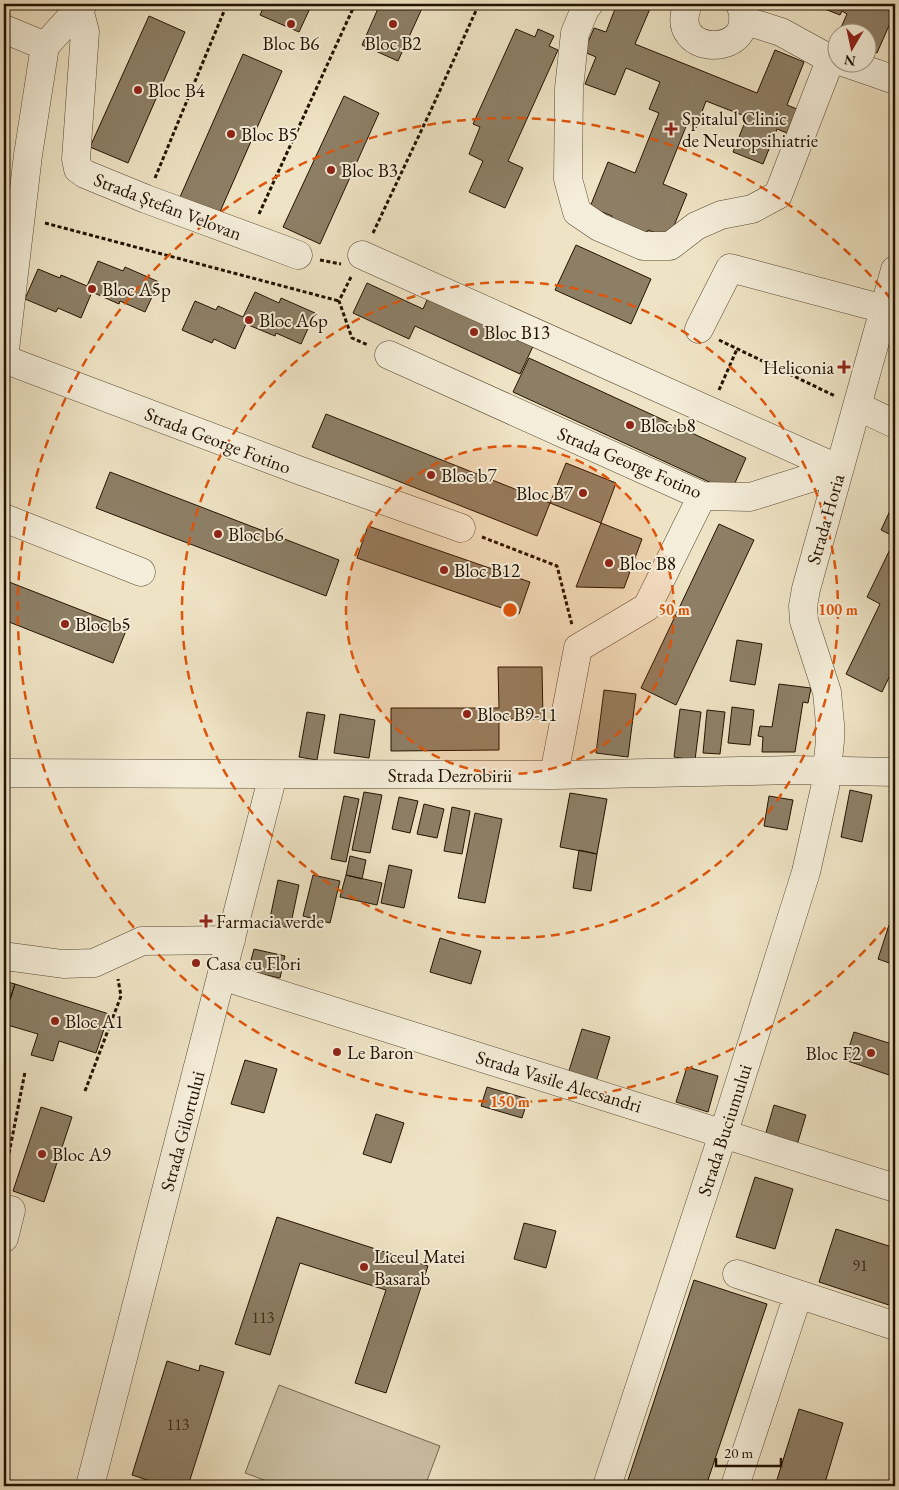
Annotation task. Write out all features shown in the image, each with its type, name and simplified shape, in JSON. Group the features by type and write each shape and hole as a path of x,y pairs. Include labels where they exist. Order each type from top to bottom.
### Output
{"street":[{"path":"589,4 575,33 569,88 568,179 577,212 599,227 643,246 670,246 696,226 721,215 752,209 778,195 832,72"},
{"path":"688,4 685,20 687,29 700,43 718,46 728,43 740,29 741,12 826,55"},
{"name":"Strada Ștefan Velovan","path":"81,6 85,32 76,159 78,169 84,174 146,199 298,255"},
{"name":"Strada Ștefan Velovan","path":"45,46 81,6"},
{"path":"4,28 45,46 20,216 4,359"},
{"path":"872,72 895,80"},
{"path":"359,261 710,411 839,469"},
{"path":"699,330 730,268 884,309"},
{"name":"Strada Horia","path":"828,770 830,724 827,692 804,621 803,606 806,589 895,270"},
{"name":"Strada George Fotino","path":"389,355 702,496 750,497 839,469"},
{"name":"Strada George Fotino","path":"4,359 301,471 460,528"},
{"path":"857,406 895,424"},
{"path":"554,775 578,648 646,607 702,496"},
{"path":"4,518 141,572"},
{"name":"Strada Dezrobirii","path":"4,773 554,775 828,770 895,772"},
{"name":"Strada Buciumului","path":"607,1486 723,1133 806,872 828,770"},
{"name":"Strada Gilortului","path":"90,1486 273,775"},
{"path":"4,956 64,964 94,963 142,941 230,940"},
{"name":"Strada Vasile Alecsandri","path":"222,976 895,1188"},
{"path":"4,1238 11,1210"},
{"path":"737,1274 895,1326"},
{"path":"735,1486 798,1295"}],"path":[{"path":"146,199 227,4"},
{"path":"248,238 355,4"},
{"path":"389,355 352,338 339,301 432,110 479,4"},
{"path":"20,216 339,301"},
{"path":"298,255 359,261"},
{"path":"699,330 857,406"},
{"path":"710,411 738,349"},
{"path":"460,528 557,566 578,648"},
{"path":"85,1091 121,996 115,954"},
{"path":"4,1179 25,1072"}],"shaded area":[{"path":"279,1385 440,1446 425,1486 280,1486 245,1473"}],"building":[{"name":"Bloc B6","path":"265,4 312,4 299,32 260,15"},
{"name":"Bloc B2","path":"380,4 424,4 398,61 362,45"},
{"path":"617,4 652,4 635,44 757,93 775,50 804,62 787,105 797,109 787,133 777,129 763,164 733,152 747,117 706,101 696,128 687,124 663,184 687,194 669,238 648,230 644,239 609,225 612,216 590,207 608,162 635,173 659,113 649,109 660,82 626,68 615,95 585,84 596,57 584,52 594,28 606,32"},
{"path":"812,4 895,4 895,12 877,53 876,22 843,22 847,14 842,11 840,15"},
{"name":"Bloc B4","path":"149,16 185,32 128,163 90,147"},
{"path":"516,29 535,37 538,29 554,36 549,46 558,50 508,161 523,168 505,208 469,192 483,161 469,154 480,127 473,124"},
{"name":"Bloc B5","path":"243,54 282,71 219,214 180,197"},
{"name":"Bloc B3","path":"344,96 379,113 320,244 283,227"},
{"path":"576,245 651,279 631,324 555,290"},
{"name":"Bloc A5p","path":"98,261 123,271 125,267 159,282 145,312 120,301 119,304 92,292 81,318 58,308 56,312 25,299 38,269 60,278 61,275 87,286"},
{"name":"Bloc B13","path":"367,283 423,309 431,291 536,340 520,374 415,326 409,339 353,313"},
{"name":"Bloc A6p","path":"255,292 279,303 281,298 315,313 301,344 276,333 275,336 246,324 235,349 214,339 212,343 182,330 195,301 216,310 218,306 243,317"},
{"name":"Bloc b8","path":"529,358 746,458 731,492 513,392"},
{"name":"Bloc b7","path":"326,414 550,503 537,536 312,447"},
{"name":"Bloc B7","path":"566,463 616,483 601,523 550,503"},
{"name":"Bloc b6","path":"110,472 339,560 326,596 96,508"},
{"path":"895,500 895,537 881,530"},
{"name":"Bloc B8","path":"601,523 642,539 624,588 576,587"},
{"path":"719,524 754,540 676,705 641,688"},
{"name":"Bloc B12","path":"368,526 530,582 519,614 357,558"},
{"path":"895,539 895,665 882,692 846,674 880,604 867,597"},
{"name":"Bloc b5","path":"4,580 127,628 113,663 4,620"},
{"path":"737,640 762,644 755,685 730,681"},
{"name":"Bloc B9-11","path":"498,667 542,667 543,719 499,719 499,750 391,751 391,708 499,708"},
{"path":"779,684 811,688 808,703 803,702 795,752 762,752 763,737 758,736 760,726 772,727"},
{"path":"604,690 636,694 628,757 596,753"},
{"path":"732,707 754,710 750,745 728,743"},
{"path":"680,709 701,712 695,760 674,757"},
{"path":"707,710 725,712 720,754 703,753"},
{"path":"307,712 325,715 317,760 299,757"},
{"path":"340,714 375,720 369,758 334,753"},
{"path":"850,790 872,795 862,842 841,837"},
{"path":"364,792 382,795 370,853 352,850"},
{"path":"570,793 607,799 597,854 560,847"},
{"path":"344,796 359,799 346,862 331,859"},
{"path":"769,796 793,800 787,830 764,826"},
{"path":"399,797 418,801 410,833 392,829"},
{"path":"424,804 444,809 437,838 417,834"},
{"path":"452,807 470,811 462,854 444,851"},
{"path":"475,813 502,819 485,903 458,898"},
{"path":"579,850 597,854 591,891 573,888"},
{"path":"350,856 366,860 362,879 346,875"},
{"path":"389,865 412,870 404,908 381,903"},
{"path":"313,875 340,881 330,923 303,916"},
{"path":"346,875 382,883 377,905 340,897"},
{"path":"278,880 299,885 290,928 269,923"},
{"path":"889,925 895,927 895,965 878,959"},
{"path":"440,938 481,951 471,984 430,972"},
{"path":"254,949 285,956 280,978 248,971"},
{"path":"4,981 15,984 4,1018"},
{"name":"Bloc A1","path":"15,984 109,1014 96,1053 59,1041 53,1061 31,1055 38,1034 4,1024 4,1018"},
{"path":"582,1029 610,1037 596,1082 568,1074"},
{"name":"Bloc F2","path":"854,1032 895,1045 895,1077 845,1060"},
{"path":"245,1060 277,1069 264,1113 231,1104"},
{"path":"687,1067 718,1076 708,1112 676,1102"},
{"path":"487,1087 528,1099 522,1118 481,1106"},
{"path":"774,1105 806,1115 797,1145 765,1136"},
{"name":"Bloc A9","path":"41,1107 72,1117 44,1202 13,1191"},
{"path":"376,1114 404,1123 391,1163 363,1154"},
{"path":"755,1177 793,1189 775,1249 736,1237"},
{"path":"277,1217 428,1266 386,1393 355,1383 386,1290 300,1263 270,1355 235,1344"},
{"path":"524,1223 556,1231 546,1268 514,1259"},
{"path":"836,1229 895,1248 895,1307 819,1282"},
{"path":"694,1280 767,1304 706,1486 626,1486"},
{"path":"167,1361 199,1371 200,1365 224,1372 188,1486 166,1486 132,1475"},
{"path":"799,1409 843,1423 824,1486 775,1486"}],"place":[{"name":"Bloc B6","path":"291,24"},
{"name":"Bloc B2","path":"393,24"},
{"name":"Bloc B4","path":"138,90"},
{"name":"Spitalul Clinic de Neuropsihiatrie","path":"671,129"},
{"name":"Bloc B5","path":"231,134"},
{"name":"Bloc B3","path":"331,170"},
{"name":"Bloc A5p","path":"92,289"},
{"name":"Bloc A6p","path":"249,320"},
{"name":"Bloc B13","path":"474,332"},
{"name":"Heliconia","path":"844,367"},
{"name":"Bloc b8","path":"630,425"},
{"name":"Bloc b7","path":"431,475"},
{"name":"Bloc B7","path":"583,493"},
{"name":"Bloc b6","path":"218,534"},
{"name":"Bloc B8","path":"609,563"},
{"name":"Bloc B12","path":"444,570"},
{"name":"Bloc b5","path":"65,624"},
{"name":"Bloc B9-11","path":"467,714"},
{"name":"Farmacia verde","path":"206,921"},
{"name":"Casa cu Flori","path":"196,963"},
{"name":"Bloc A1","path":"55,1021"},
{"name":"Le Baron","path":"337,1052"},
{"name":"Bloc F2","path":"871,1053"},
{"name":"Bloc A9","path":"42,1154"},
{"name":"Liceul Matei Basarab","path":"364,1267"}]}
